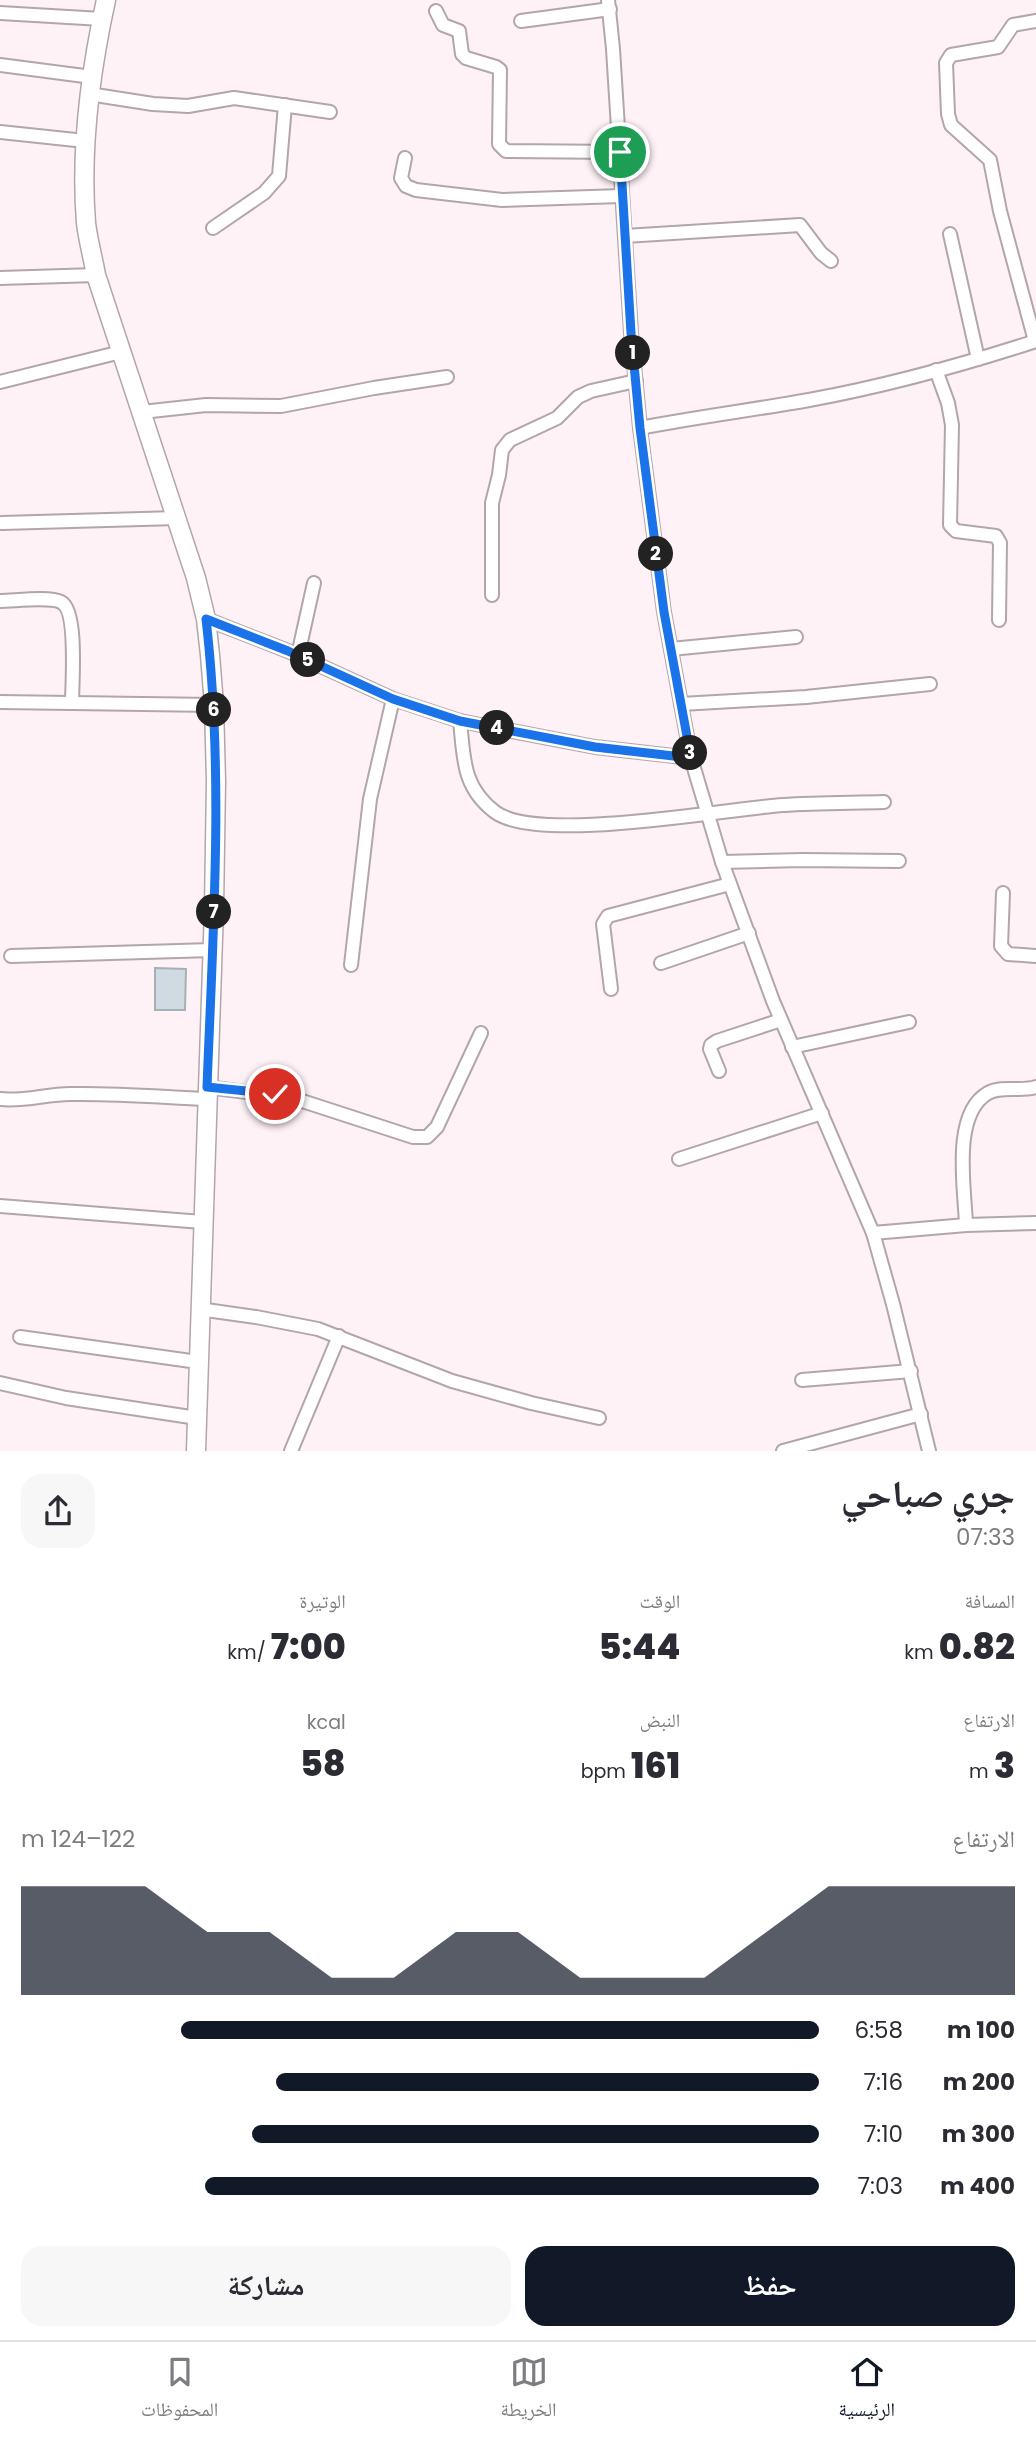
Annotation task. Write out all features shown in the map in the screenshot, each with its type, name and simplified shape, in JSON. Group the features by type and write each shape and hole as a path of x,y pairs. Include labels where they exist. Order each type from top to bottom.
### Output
{"main road":[{"path":"106,0 90,85 85,141 86,225 96,275 196,578 206,619 214,705 216,781 212,950 196,1451"}],"street":[{"path":"521,21 609,4 640,428 658,574 691,758 722,862 780,1020 873,1233 911,1371 929,1451"},
{"path":"436,11 443,25 460,32 462,54 466,58 496,66 500,70 501,148 506,151 620,152"},
{"path":"0,13 102,19"},
{"path":"640,428 810,400 936,370 1036,341 1000,211 990,160 951,125 948,114 946,63 951,55 998,47 1013,25 1036,21"},
{"path":"0,65 174,105 201,104 234,98 330,112"},
{"path":"213,228 264,193 279,176 285,106"},
{"path":"0,132 85,141"},
{"path":"405,158 401,178 407,186 416,190 502,200 621,196"},
{"path":"625,236 800,225 821,253 831,261"},
{"path":"950,234 978,359"},
{"path":"0,278 96,275"},
{"path":"0,382 121,352"},
{"path":"936,370 948,403 952,425 950,525 956,531 996,536 1000,543 999,620"},
{"path":"142,412 206,405 281,406 374,387 447,377"},
{"path":"492,595 492,503 502,450 510,440 557,418 578,397 591,391 636,380"},
{"path":"2,523 177,518"},
{"path":"298,655 314,583"},
{"path":"0,601 54,600 65,604 72,625 72,703"},
{"path":"206,619 298,655 393,699 460,721 595,747 691,758"},
{"path":"671,649 796,637"},
{"path":"681,705 806,697 930,684"},
{"path":"351,965 370,799 393,699"},
{"path":"0,702 214,705"},
{"path":"460,721 466,774 477,795 495,812 512,821 562,825 645,823 784,805 884,802"},
{"path":"722,862 899,861"},
{"path":"611,989 603,924 608,916 730,884"},
{"path":"1003,893 1001,946 1008,954 1036,956"},
{"path":"661,963 748,933"},
{"path":"11,956 212,950"},
{"path":"719,1071 710,1049 711,1045 780,1020"},
{"path":"792,1047 909,1022"},
{"path":"0,1099 73,1094 207,1093 293,1098 413,1137 427,1137 437,1127 481,1033"},
{"path":"966,1225 963,1137 969,1117 990,1091 1036,1087"},
{"path":"680,1159 822,1113"},
{"path":"0,1206 202,1222"},
{"path":"873,1233 966,1225 1036,1223"},
{"path":"199,1309 289,1322 339,1336 452,1381 599,1418"},
{"path":"291,1451 339,1336"},
{"path":"20,1337 198,1362"},
{"path":"802,1380 911,1371"},
{"path":"0,1383 66,1398 197,1418"},
{"path":"783,1451 920,1414"}],"building":[{"path":"155,968 186,969 185,1010 155,1010"}],"route":[{"path":"275,1094 207,1087 216,781 214,705 206,619 288,651 393,699 460,721 595,747 691,758 658,574 640,428 621,196 620,152"}]}
